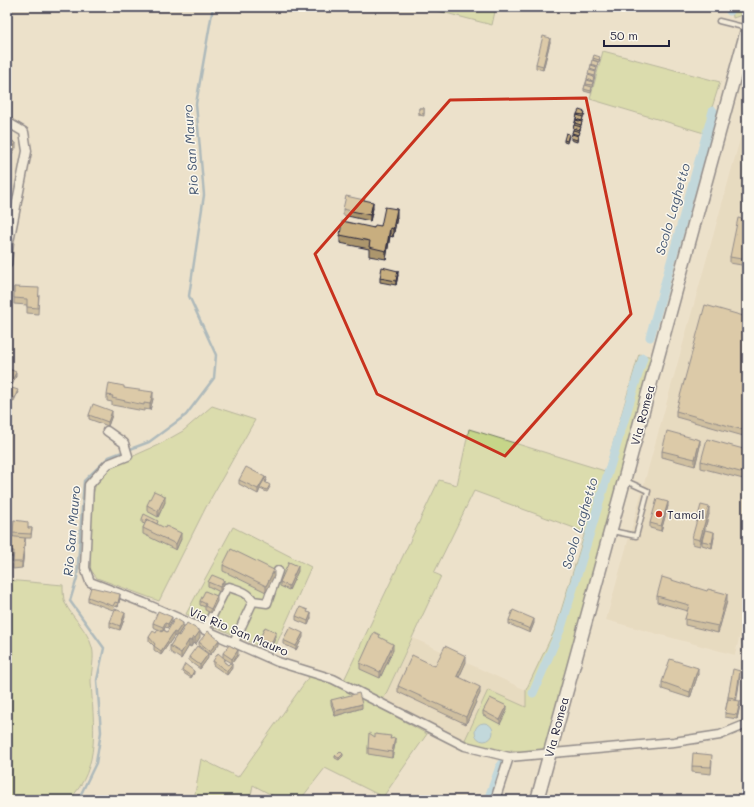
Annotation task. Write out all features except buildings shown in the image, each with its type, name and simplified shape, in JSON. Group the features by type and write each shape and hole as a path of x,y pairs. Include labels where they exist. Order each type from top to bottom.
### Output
{"main road":[{"name":"Via Romea","path":"537,800 624,480 742,73 747,29"}],"street":[{"path":"7,122 24,132 27,151 9,242 7,264"},
{"name":"Via Rio San Mauro","path":"107,431 124,443 128,456 108,464 89,485 85,568 90,582 144,602 278,662 333,679 465,746 509,757 549,755 674,742 720,734 747,724"},
{"path":"205,630 226,588 229,587 246,593 253,600 267,603 278,571"},
{"path":"234,642 253,600"},
{"path":"495,800 509,757"}],"lane":[{"path":"719,21 747,29"},
{"path":"610,531 636,536 648,491 624,480"}],"highlighted area":[{"path":"586,98 631,314 505,456 377,394 315,254 450,100"}],"shaded area":[{"path":"747,114 747,605 735,655 606,620"},
{"path":"413,638 526,690 526,707 464,742 383,700"}],"green space":[{"path":"435,7 496,7 492,25 434,10"},
{"path":"732,7 747,7 744,13 733,18"},
{"path":"603,51 720,82 704,133 590,99"},
{"path":"639,354 653,357 547,744 541,751 528,753 511,750 505,752 464,742 488,690 526,707 526,690 556,627 585,532 474,491 434,573 441,576 383,700 344,680 439,480 457,485 469,429 605,471"},
{"path":"212,406 255,420 206,507 159,601 97,578 90,569 91,501 96,484 103,473 118,463 158,445 183,431"},
{"path":"233,527 311,567 273,652 186,614"},
{"path":"7,580 63,585 63,596 65,603 87,635 92,647 93,660 91,681 94,728 91,759 87,773 80,787 69,800 7,800"},
{"path":"310,675 337,684 427,734 383,797 325,768 300,800 281,800 253,785 250,800 194,800 201,759 238,777"}],"water":[{"path":"484,723 490,726 493,732 490,738 484,741 478,738 475,732 478,726"}],"waterway":[{"name":"Rio San Mauro","path":"76,800 80,796 96,763 101,732 97,680 104,648 70,601 77,578 84,481 109,457 149,442 186,415 214,378 216,355 189,296 204,195 196,104 213,7"},
{"name":"Scolo Laghetto","path":"650,337 713,111"},
{"name":"Scolo Laghetto","path":"533,693 561,628 643,358"},
{"name":"Scolo Laghetto","path":"488,800 501,764"}],"place":[{"name":"Tamoil","path":"659,514"}]}
